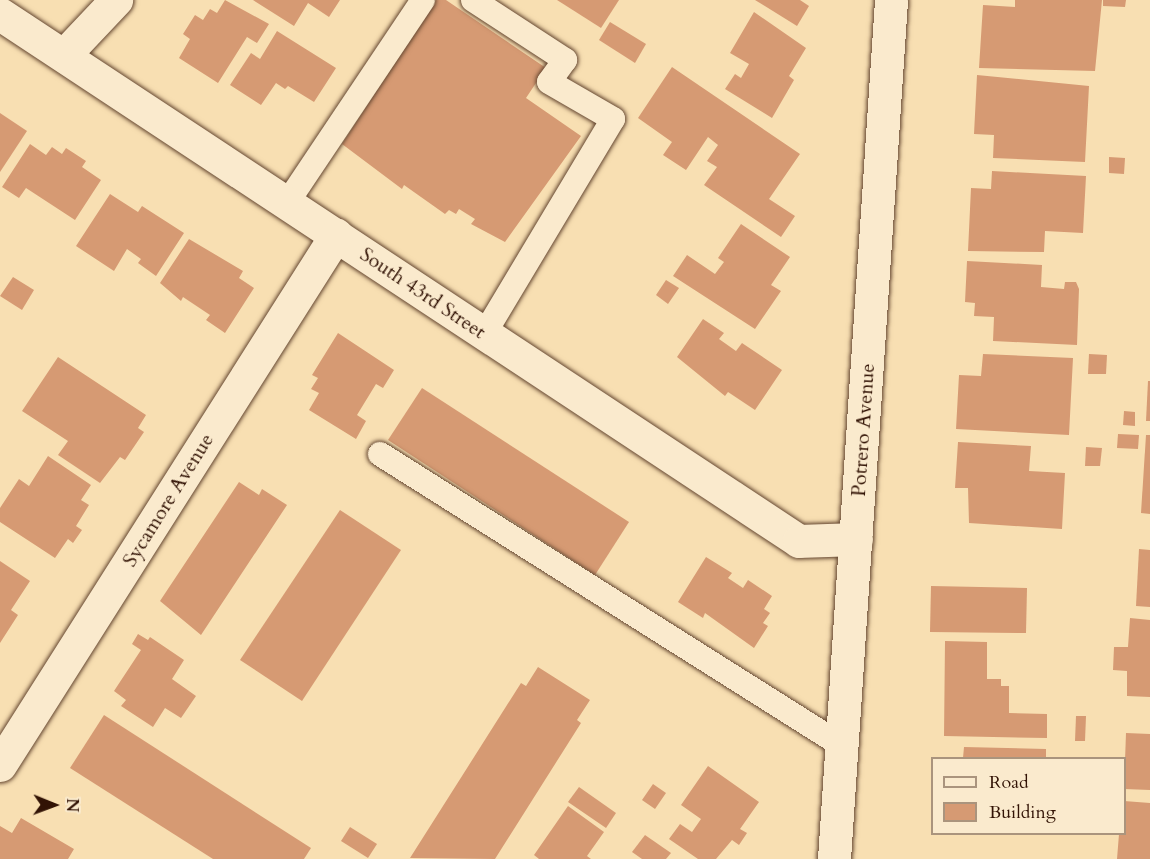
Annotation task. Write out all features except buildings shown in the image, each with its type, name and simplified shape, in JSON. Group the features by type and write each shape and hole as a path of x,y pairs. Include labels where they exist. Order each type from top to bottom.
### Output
{"street":[{"path":"64,55 116,0"},
{"name":"Potrero Avenue","path":"834,859 891,0"},
{"name":"South 43rd Street","path":"0,14 799,541 856,539"},
{"name":"Sycamore Avenue","path":"0,765 336,235"}],"lane":[{"path":"287,203 423,0"},
{"path":"481,2 565,60 549,82 613,119 484,333"},
{"path":"380,454 841,745"}]}
